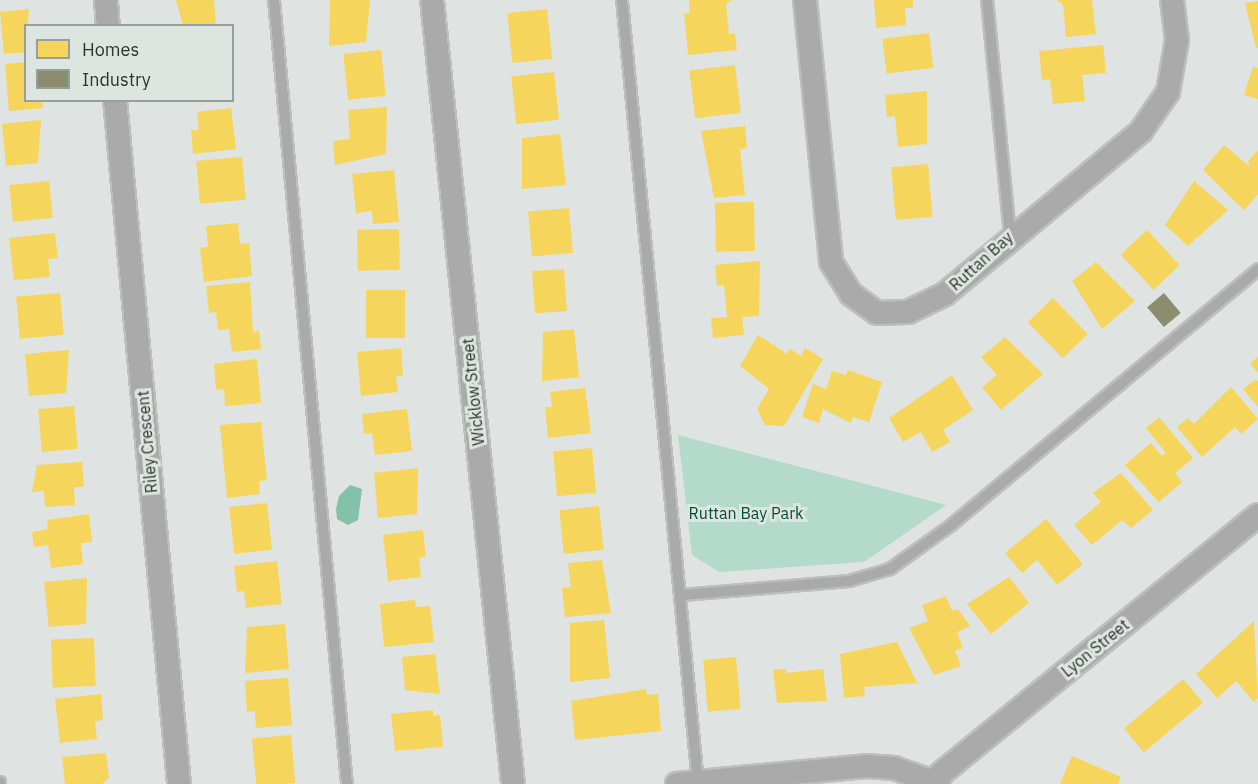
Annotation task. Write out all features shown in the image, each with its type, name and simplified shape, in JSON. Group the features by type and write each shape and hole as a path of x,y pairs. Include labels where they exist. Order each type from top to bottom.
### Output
{"street":[{"path":"106,0 108,24"},
{"name":"Wicklow Street","path":"432,0 513,784"},
{"name":"Ruttan Bay","path":"805,0 831,262 851,294 877,313 908,312 945,294 1010,235 1141,131 1168,92 1177,40 1172,0"},
{"name":"Riley Crescent","path":"115,102 179,784"},
{"name":"Lyon Street","path":"932,783 1258,515"},
{"path":"687,783 866,766 894,768 932,783"}],"lane":[{"path":"274,0 347,784"},
{"path":"622,0 682,595 687,783"},
{"path":"987,0 1010,235"},
{"path":"682,595 849,581 890,569 950,526 1258,269"}],"green space":[{"name":"Ruttan Bay Park","path":"678,435 946,505 864,562 719,572 692,555"}],"shaded area":[{"path":"350,485 362,489 358,520 348,525 337,519 336,509 339,496"}],"building: Homes":[{"path":"176,0 214,0 216,24 182,24"},
{"path":"330,0 370,0 366,42 329,46"},
{"path":"689,0 732,0 726,4 729,34 735,33 737,50 688,55 684,13 690,13"},
{"path":"874,0 913,0 913,8 905,8 906,25 876,28"},
{"path":"1057,0 1092,0 1096,34 1066,37 1063,5"},
{"path":"1258,1 1258,48 1256,48 1245,3"},
{"path":"29,9 28,24 24,24 24,52 4,54 0,12"},
{"path":"547,9 552,59 512,63 507,13"},
{"path":"929,33 933,68 887,73 882,39"},
{"path":"1103,45 1106,73 1082,75 1085,101 1053,104 1050,79 1042,80 1039,51"},
{"path":"381,50 386,96 348,100 343,54"},
{"path":"24,62 24,102 42,102 43,108 9,111 5,64"},
{"path":"735,65 741,113 695,118 689,71"},
{"path":"1253,67 1258,68 1258,99 1244,95"},
{"path":"554,72 559,120 516,124 511,76"},
{"path":"927,91 927,144 898,147 895,116 887,117 885,95"},
{"path":"387,107 386,154 335,165 333,141 350,139 348,110"},
{"path":"231,108 236,149 193,154 191,130 199,130 197,112"},
{"path":"41,120 38,163 6,166 2,124"},
{"path":"745,126 747,148 740,149 745,195 714,198 701,131"},
{"path":"560,134 566,185 522,189 522,138"},
{"path":"1224,145 1250,167 1248,161 1258,150 1258,194 1244,210 1203,170"},
{"path":"242,157 246,200 200,204 196,161"},
{"path":"928,164 933,217 896,220 891,167"},
{"path":"394,170 399,222 373,224 372,211 356,213 352,174"},
{"path":"49,181 53,218 13,222 9,185"},
{"path":"1194,181 1228,210 1188,246 1165,225"},
{"path":"754,202 755,251 716,252 715,203"},
{"path":"569,208 573,253 532,256 528,212"},
{"path":"238,223 240,244 249,243 252,276 204,282 200,248 208,247 206,226"},
{"path":"399,229 400,270 358,271 357,230"},
{"path":"1147,230 1180,265 1153,290 1121,255"},
{"path":"55,233 58,258 48,259 50,277 14,280 9,238"},
{"path":"760,261 759,316 742,317 744,335 713,338 711,318 727,317 724,285 717,286 715,265"},
{"path":"1096,262 1135,301 1102,329 1072,281"},
{"path":"564,269 567,311 535,313 532,271"},
{"path":"250,282 253,332 259,331 261,349 232,352 229,329 218,330 216,312 209,313 206,286"},
{"path":"366,290 405,290 405,338 366,338"},
{"path":"60,293 64,335 20,339 16,297"},
{"path":"1053,298 1088,334 1063,358 1028,322"},
{"path":"574,329 579,377 542,381 543,332"},
{"path":"758,335 787,354 790,349 801,356 805,348 823,359 784,426 765,425 757,409 769,389 740,366"},
{"path":"1005,337 1043,374 1001,410 982,387 997,375 981,357"},
{"path":"401,348 403,376 396,376 398,392 361,396 357,352"},
{"path":"69,350 66,393 29,396 25,354"},
{"path":"1258,357 1258,373 1250,363"},
{"path":"257,359 261,403 225,406 224,389 216,390 214,364"},
{"path":"848,370 882,382 869,422 853,417 851,423 823,409 819,423 802,417 813,384 826,389 832,371 846,375"},
{"path":"952,375 973,410 943,430 950,442 932,452 921,432 903,442 889,418"},
{"path":"1255,380 1258,381 1258,407 1243,389"},
{"path":"1231,387 1258,419 1241,434 1235,427 1202,457 1177,427 1188,418 1194,424"},
{"path":"585,388 591,433 548,438 545,407 552,407 550,392"},
{"path":"74,406 78,449 42,452 38,409"},
{"path":"407,409 412,451 375,455 372,433 364,434 362,414"},
{"path":"1159,417 1193,458 1175,473 1182,482 1159,502 1125,465 1151,443 1162,456 1166,453 1146,428"},
{"path":"261,422 267,480 259,481 260,494 227,498 220,425"},
{"path":"592,448 596,493 557,496 553,451"},
{"path":"82,462 84,487 74,487 75,505 45,507 44,491 32,492 37,465"},
{"path":"418,468 417,514 378,518 374,473"},
{"path":"1121,473 1153,510 1131,528 1122,520 1092,545 1074,525 1101,502 1093,493"},
{"path":"267,503 272,550 234,554 229,507"},
{"path":"599,506 604,550 564,554 559,510"},
{"path":"89,514 92,542 81,543 83,564 51,568 48,545 34,547 32,532 48,529 47,520"},
{"path":"1046,519 1083,564 1057,585 1037,560 1022,573 1005,553"},
{"path":"423,530 426,556 419,558 421,577 388,581 383,535"},
{"path":"602,560 611,613 565,617 562,588 571,587 568,563"},
{"path":"277,561 282,604 246,608 244,591 237,592 234,566"},
{"path":"1009,577 1029,603 991,634 967,604"},
{"path":"87,578 86,624 49,627 44,582"},
{"path":"946,596 952,611 958,609 970,626 957,632 963,648 955,651 961,666 934,675 909,628 928,621 922,605"},
{"path":"415,600 416,607 430,606 434,642 384,647 380,604"},
{"path":"604,620 610,678 570,682 570,623"},
{"path":"1254,621 1258,698 1254,702 1236,681 1217,698 1196,674"},
{"path":"285,624 289,669 245,673 247,627"},
{"path":"94,638 96,686 53,687 51,640"},
{"path":"897,642 917,683 864,687 865,696 844,698 840,654"},
{"path":"435,654 440,694 405,690 402,657"},
{"path":"736,657 741,709 708,712 703,660"},
{"path":"786,669 786,673 823,669 827,701 777,703 773,670"},
{"path":"288,678 292,725 256,728 255,711 247,712 245,681"},
{"path":"1183,679 1203,703 1144,752 1124,728"},
{"path":"646,689 647,695 658,694 661,731 575,740 571,701"},
{"path":"101,694 103,720 95,721 97,739 60,743 55,699"},
{"path":"433,710 433,716 440,715 443,747 395,751 391,714"},
{"path":"291,735 295,783 256,784 252,738"},
{"path":"106,753 109,778 102,784 65,784 62,757"},
{"path":"1072,756 1121,777 1118,784 1060,784"}],"building: Industry":[{"path":"1164,293 1181,313 1164,327 1147,307"}]}
